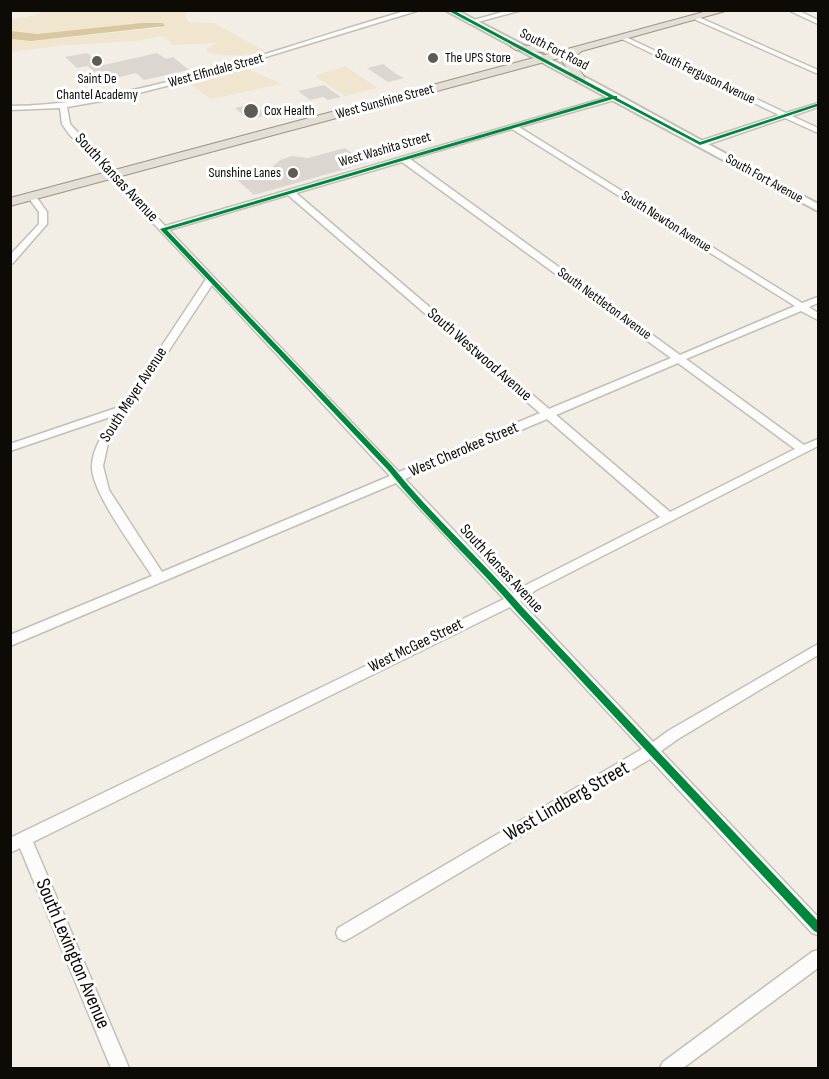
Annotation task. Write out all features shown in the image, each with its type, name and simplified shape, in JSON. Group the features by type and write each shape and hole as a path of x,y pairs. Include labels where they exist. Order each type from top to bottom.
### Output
{"main road":[{"name":"West Sunshine Street","path":"10,202 724,10"},
{"path":"510,44 538,51 578,50"},
{"path":"499,72 516,65 519,60 510,44"},
{"path":"578,50 569,55 567,61 580,79"}],"street":[{"name":"West Elfindale Street","path":"10,108 63,106 110,98 210,73 417,10"},
{"name":"South Fort Road","path":"449,10 615,97"},
{"path":"470,22 519,10"},
{"path":"791,10 819,22"},
{"path":"696,18 819,72"},
{"name":"South Ferguson Avenue","path":"624,38 819,131"},
{"name":"West Washita Street","path":"163,229 615,97"},
{"name":"South Fort Avenue","path":"615,97 819,208"},
{"path":"700,144 819,105"},
{"name":"South Kansas Avenue","path":"63,106 68,128 819,928"},
{"name":"South Newton Avenue","path":"513,127 819,317"},
{"name":"South Nettleton Avenue","path":"404,159 804,450"},
{"name":"South Westwood Avenue","path":"290,192 668,517"},
{"path":"10,261 44,221 43,212 32,196"},
{"name":"South Meyer Avenue","path":"160,578 107,497 98,474 100,450 123,409 211,279"},
{"name":"West Cherokee Street","path":"10,641 819,300"},
{"path":"10,448 123,409"},
{"name":"West McGee Street","path":"17,843 513,600 532,587 819,442"},
{"name":"West Lindberg Street","path":"344,933 819,649"},
{"name":"South Lexington Avenue","path":"17,843 120,1068"},
{"path":"669,1068 819,958"}],"shaded area":[{"path":"192,10 185,14 188,22 214,23 265,51 245,55 214,54 208,53 207,49 216,43 173,45 163,36 138,41 65,45 11,52 10,39 31,41 159,28 163,23 141,23 37,34 11,31 11,19 32,16 45,11"},
{"path":"141,23 163,23 165,26 31,41 11,39 11,31 37,34"},
{"path":"345,66 378,88 345,96 316,77 316,75"},
{"path":"247,69 282,84 211,99 188,83"}],"building":[{"path":"87,53 104,65 157,53 166,59 173,57 189,70 144,80 136,73 108,80 88,66 77,68 65,57"},
{"path":"383,64 404,78 388,82 367,68"},
{"path":"324,85 341,97 310,100 298,91"},
{"name":"Cox Health","path":"253,104 267,115 249,120 235,108"},
{"name":"Sunshine Lanes","path":"345,148 366,163 254,195 235,178 270,169 280,160 292,156 308,158"}],"cycle path":[{"path":"449,10 700,144 818,105"},
{"path":"615,97 163,229 390,468 405,487 818,928"}],"place":[{"name":"The UPS Store","path":"433,58"},
{"name":"Saint De Chantel Academy","path":"97,61"},
{"name":"Cox Health","path":"251,111"},
{"name":"Sunshine Lanes","path":"293,173"}]}
